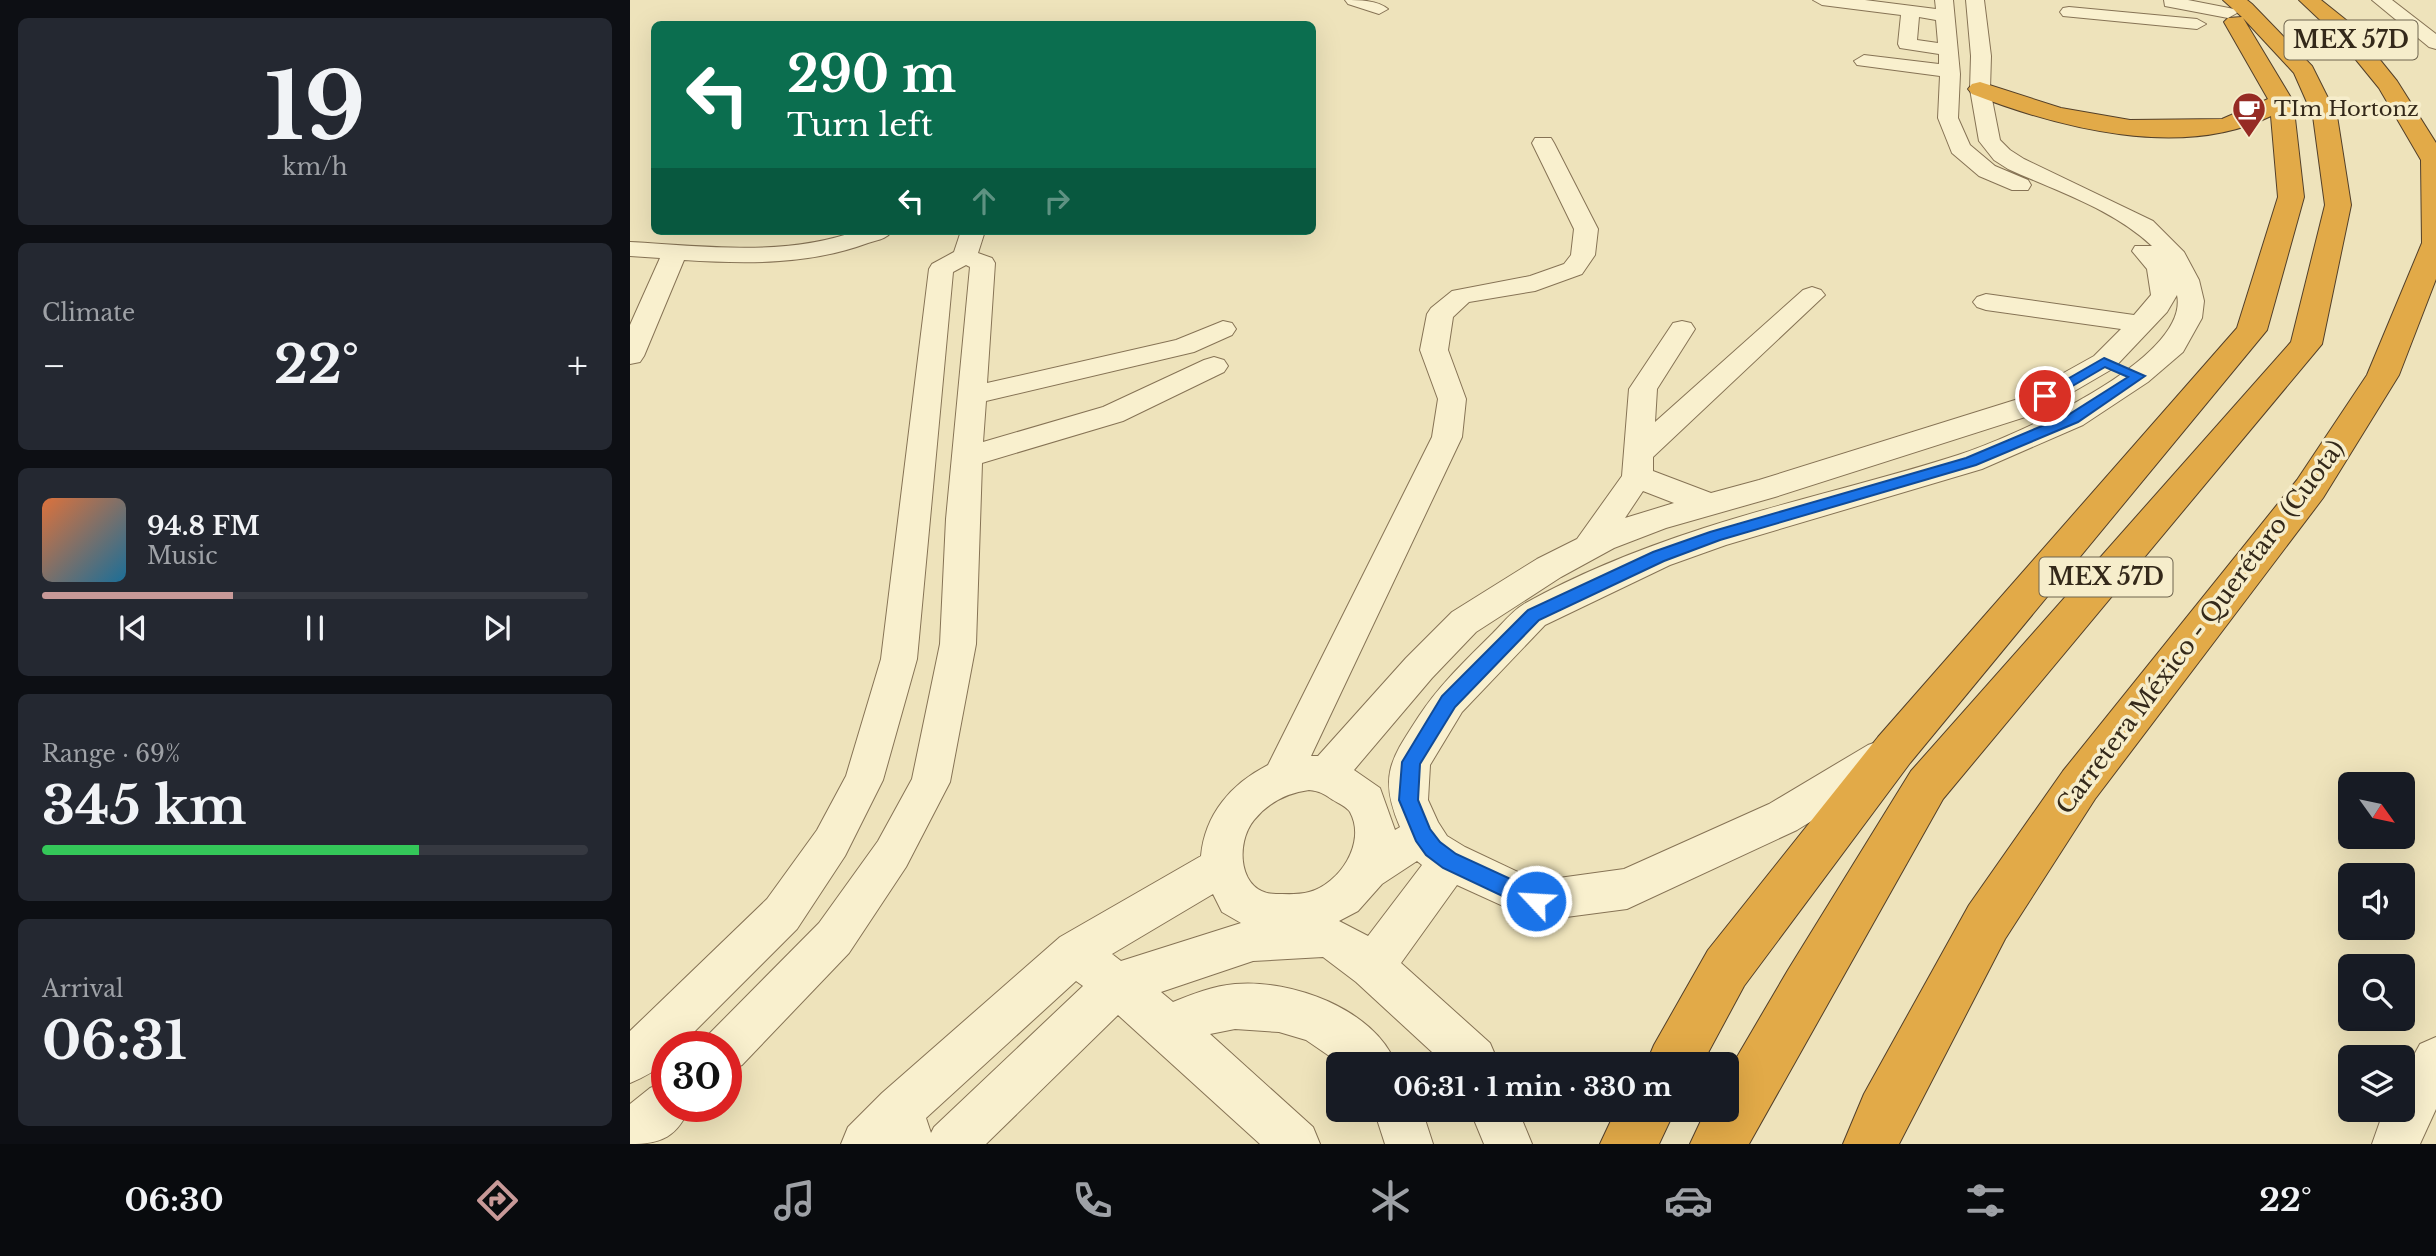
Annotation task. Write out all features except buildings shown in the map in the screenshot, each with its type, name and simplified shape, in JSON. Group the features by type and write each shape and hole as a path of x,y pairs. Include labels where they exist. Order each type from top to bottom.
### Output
{"highway":[{"name":"Carretera México - Querétaro (Cuota)","path":"1871,1144 1884,1114 1987,922 2079,785 2310,489 2383,374 2435,243 2434,160 2389,86 2343,29 2309,0"},
{"path":"2326,0 2364,36 2389,86"},
{"name":"MEX 57D","path":"1718,1144 1806,988 1927,785 2306,344 2338,205 2325,117 2304,71 2245,8 2217,12"},
{"path":"1680,1052 1726,968 1894,750 2252,330 2291,197 2281,101 2217,12"},
{"path":"1980,89 2030,109 2085,123 2143,130 2222,126 2281,101"},
{"path":"1628,1144 1640,1122"}],"street":[{"path":"1354,0 1379,9"},
{"path":"1327,774 1419,668 1464,622 1549,568 1656,519 1764,489 2025,407 2104,362 2141,324 2164,295 2159,267 2129,238 2079,211 1987,171 1960,148 1948,118 1949,61 1944,8 1900,3 1822,0"},
{"path":"1372,966 1427,832 1411,762 1448,701 1534,615 1658,556 1716,536 1971,462 2073,418 2138,376 2173,346 2189,318 2191,301 2186,280 2175,257 2145,226 2042,177 2002,155 1990,141 1980,89 1981,56 1975,0"},
{"path":"2159,0 2217,12"},
{"path":"2381,0 2436,43"},
{"path":"1900,3 1907,44 1949,61"},
{"path":"2070,12 2217,12"},
{"path":"1864,61 1949,61"},
{"path":"1261,928 1237,898 1221,867 1223,836 1240,807 1282,777 1447,437 1452,399 1434,350 1440,314 1461,296 1535,283 1573,269 1583,255 1586,229 1543,143"},
{"path":"630,249 758,257 815,252 870,235"},
{"path":"630,1060 645,1049 782,914 831,842 864,779 899,659 941,269 969,244 984,263 962,519 958,644 931,782 892,854 834,938 742,1033"},
{"path":"631,351 675,251"},
{"path":"1589,548 1637,466 1812,295"},
{"path":"1986,302 2141,324"},
{"path":"973,395 1184,346 1223,329"},
{"path":"1637,466 1643,389 1682,329"},
{"path":"2104,362 2138,376"},
{"path":"967,457 1113,414 1214,366"},
{"path":"1637,466 1709,504"},
{"path":"1764,489 1778,519"},
{"path":"914,529 962,519"},
{"path":"1282,777 1327,774 1366,800 1427,832 1536,901 1627,889 1783,817 1894,750"},
{"path":"1366,800 1376,833 1367,870"},
{"path":"1318,925 1367,870 1427,832"},
{"path":"865,1144 905,1127 1074,952 1221,867"},
{"path":"951,1144 1116,985 1261,928 1318,925 1372,966 1466,1052"},
{"path":"1074,952 1168,1027 1296,1144"},
{"path":"1168,1027 1215,1010 1263,1005 1320,1022 1359,1046 1364,1052"},
{"path":"2396,1144 2399,1131 2436,1060"},
{"path":"630,1134 651,1118"},
{"path":"1402,1122 1409,1144"},
{"path":"1499,1122 1508,1144"}],"place":[{"name":"TIm Hortonz","path":"2249,139"}],"route":[{"path":"1536,901 1450,861 1433,849 1423,835 1408,800 1411,762 1448,701 1491,656 1534,615 1658,556 1716,536 1971,462 2073,418 2138,376 2104,362 2045,396"}]}
